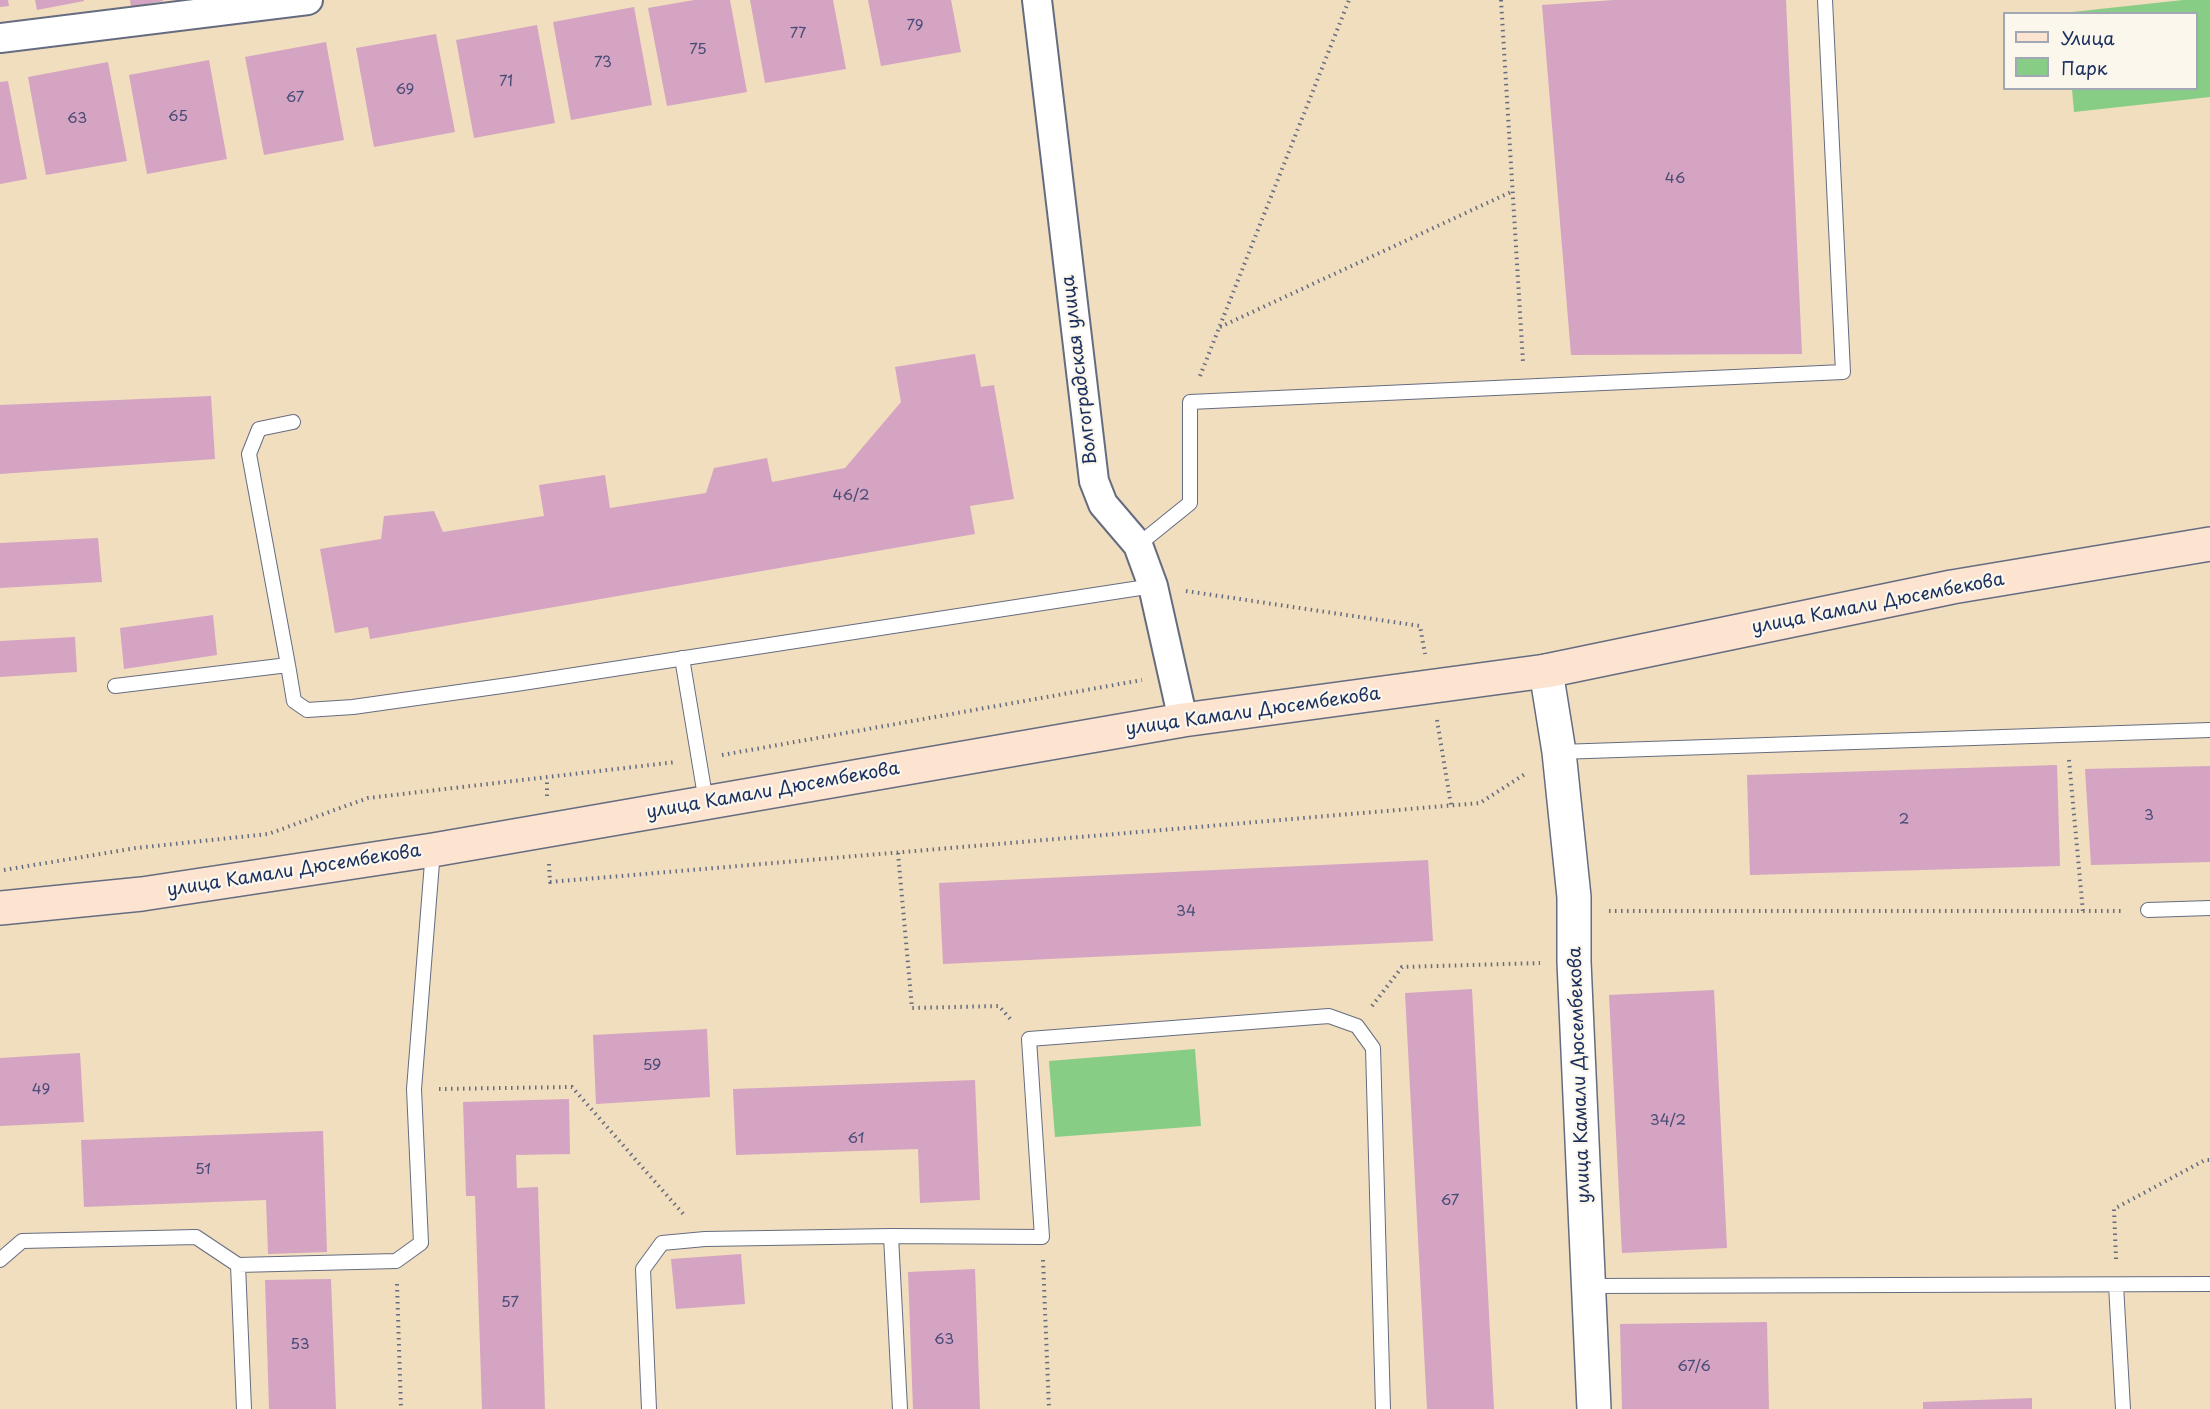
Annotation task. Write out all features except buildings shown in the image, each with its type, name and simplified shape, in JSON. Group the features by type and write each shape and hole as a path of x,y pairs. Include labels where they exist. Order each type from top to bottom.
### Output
{"main road":[{"name":"улица Камали Дюсембекова","path":"0,908 142,894 433,849 1183,720 1546,671 1952,587 2210,544"}],"street":[{"path":"0,38 308,0"},
{"name":"Волгоградская улица","path":"1037,0 1094,481 1103,504 1138,544 1153,585 1183,720"},
{"name":"улица Камали Дюсембекова","path":"1546,671 1559,752 1574,897 1574,962 1594,1409"}],"lane":[{"path":"1138,544 1190,503 1190,402 1843,372 1825,0"},
{"path":"293,422 259,429 249,454 294,701 307,710 352,707 1153,585"},
{"path":"682,658 706,802"},
{"path":"115,686 288,664"},
{"path":"1559,752 2210,730"},
{"path":"0,1260 22,1241 196,1237 238,1265 396,1261 421,1244 414,1089 433,849"},
{"path":"2148,910 2210,908"},
{"path":"649,1409 643,1269 662,1243 705,1239 891,1236 1042,1237 1029,1039 1329,1016 1357,1026 1373,1048 1383,1409"},
{"path":"891,1236 900,1409"},
{"path":"238,1265 244,1409"},
{"path":"1589,1286 2210,1284"},
{"path":"2116,1285 2122,1409"}],"path":[{"path":"1190,402 1349,0"},
{"path":"1501,0 1525,387"},
{"path":"1220,327 1512,191"},
{"path":"1153,585 1420,626 1451,806"},
{"path":"0,870 136,848 268,834 368,798 699,759 1173,674"},
{"path":"2066,735 2083,912"},
{"path":"550,882 1480,803 1559,752"},
{"path":"898,853 912,1008 999,1006 1029,1039"},
{"path":"1574,911 2083,912 2148,910"},
{"path":"1357,1026 1402,967 1574,962"},
{"path":"414,1089 572,1087 705,1239"},
{"path":"2116,1285 2114,1209 2205,1160 2210,1160"},
{"path":"1042,1237 1049,1409"},
{"path":"396,1261 401,1409"}],"green space":[{"path":"2183,0 2210,0 2210,97 2074,112 2072,90 2198,90 2198,12 2072,12"},
{"path":"1195,1049 1201,1126 1055,1137 1049,1061"}]}
